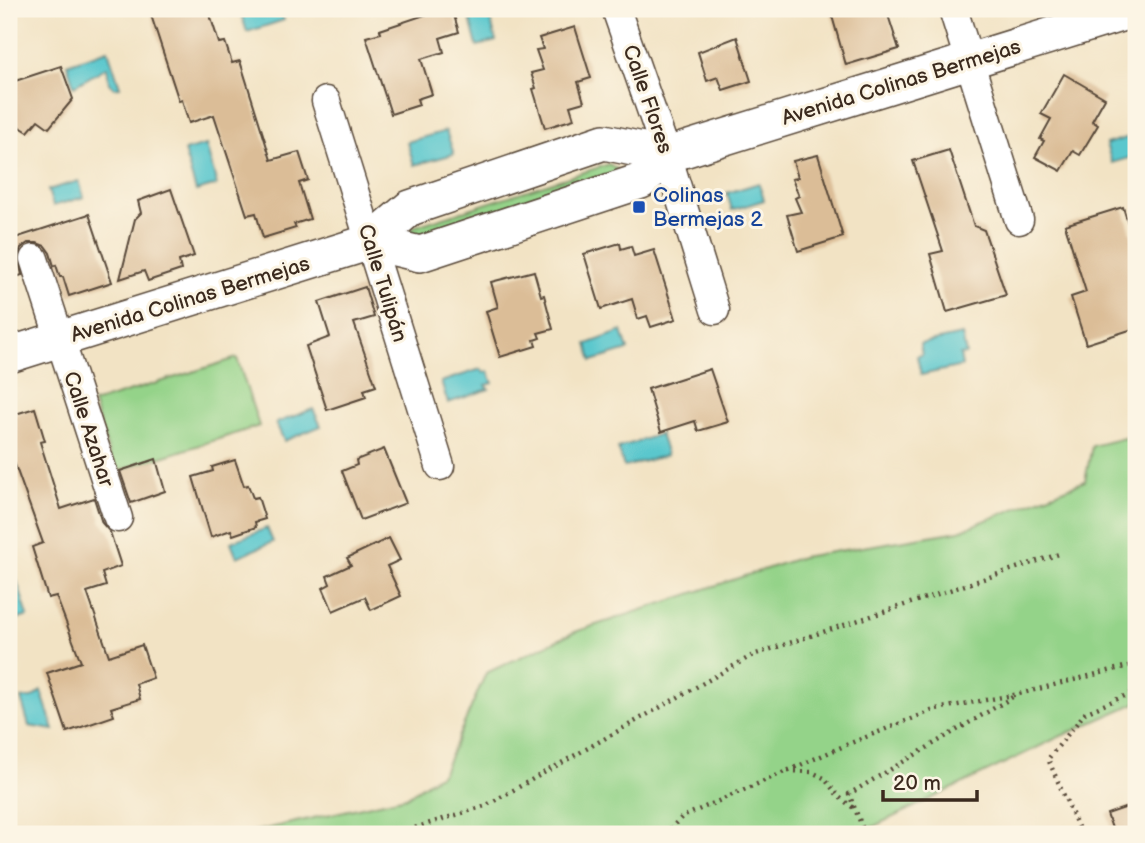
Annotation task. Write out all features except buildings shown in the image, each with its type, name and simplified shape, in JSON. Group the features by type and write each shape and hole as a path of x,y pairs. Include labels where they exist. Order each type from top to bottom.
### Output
{"street":[{"name":"Calle Flores","path":"616,9 667,155 715,310"},
{"path":"953,9 1019,219"},
{"name":"Avenida Colinas Bermejas","path":"370,242 421,254 641,181 667,155 1136,9"},
{"name":"Calle Tulipán","path":"326,100 440,466"},
{"name":"Avenida Colinas Bermejas","path":"9,355 370,242 410,208 604,142 667,155"},
{"name":"Calle Azahar","path":"34,259 118,518"}],"path":[{"path":"394,834 485,806 753,655 1059,554"},
{"path":"665,834 682,817 936,709 1019,694 1136,664"},
{"path":"1081,834 1048,759 1085,713 1136,691"},
{"path":"865,834 849,794 1019,694"},
{"path":"787,771 811,772 824,778 839,797 856,811"}],"green space":[{"path":"609,164 617,169 612,178 418,238 409,235 413,227"},
{"path":"237,358 259,426 115,472 93,403"},
{"path":"1136,435 1136,703 858,834 805,830 753,834 243,834 406,797 443,772 486,673 575,632 802,557 959,531 1085,481 1092,446"}],"water":[{"path":"280,9 284,20 247,32 240,10"},
{"path":"488,9 496,41 477,46 468,11"},
{"path":"108,50 120,87 114,88 109,83 107,67 74,86 67,64"},
{"path":"446,131 454,154 414,165 407,142"},
{"path":"1136,135 1136,156 1112,163 1106,144"},
{"path":"206,145 217,185 196,191 184,151"},
{"path":"79,181 84,197 53,206 48,190"},
{"path":"759,183 764,200 732,210 727,193"},
{"path":"622,331 628,350 592,361 587,344"},
{"path":"962,335 966,354 960,355 962,366 921,375 917,356 922,355 920,344"},
{"path":"481,369 484,373 488,371 493,383 486,385 489,389 448,403 441,382"},
{"path":"313,409 321,426 284,441 276,423"},
{"path":"660,434 667,455 624,467 618,448"},
{"path":"267,528 273,542 237,557 231,542"},
{"path":"15,575 28,616 9,622 9,577"},
{"path":"41,691 54,730 29,726 21,698 32,698"}],"place":[{"name":"Colinas Bermejas 2","path":"639,207"}]}
